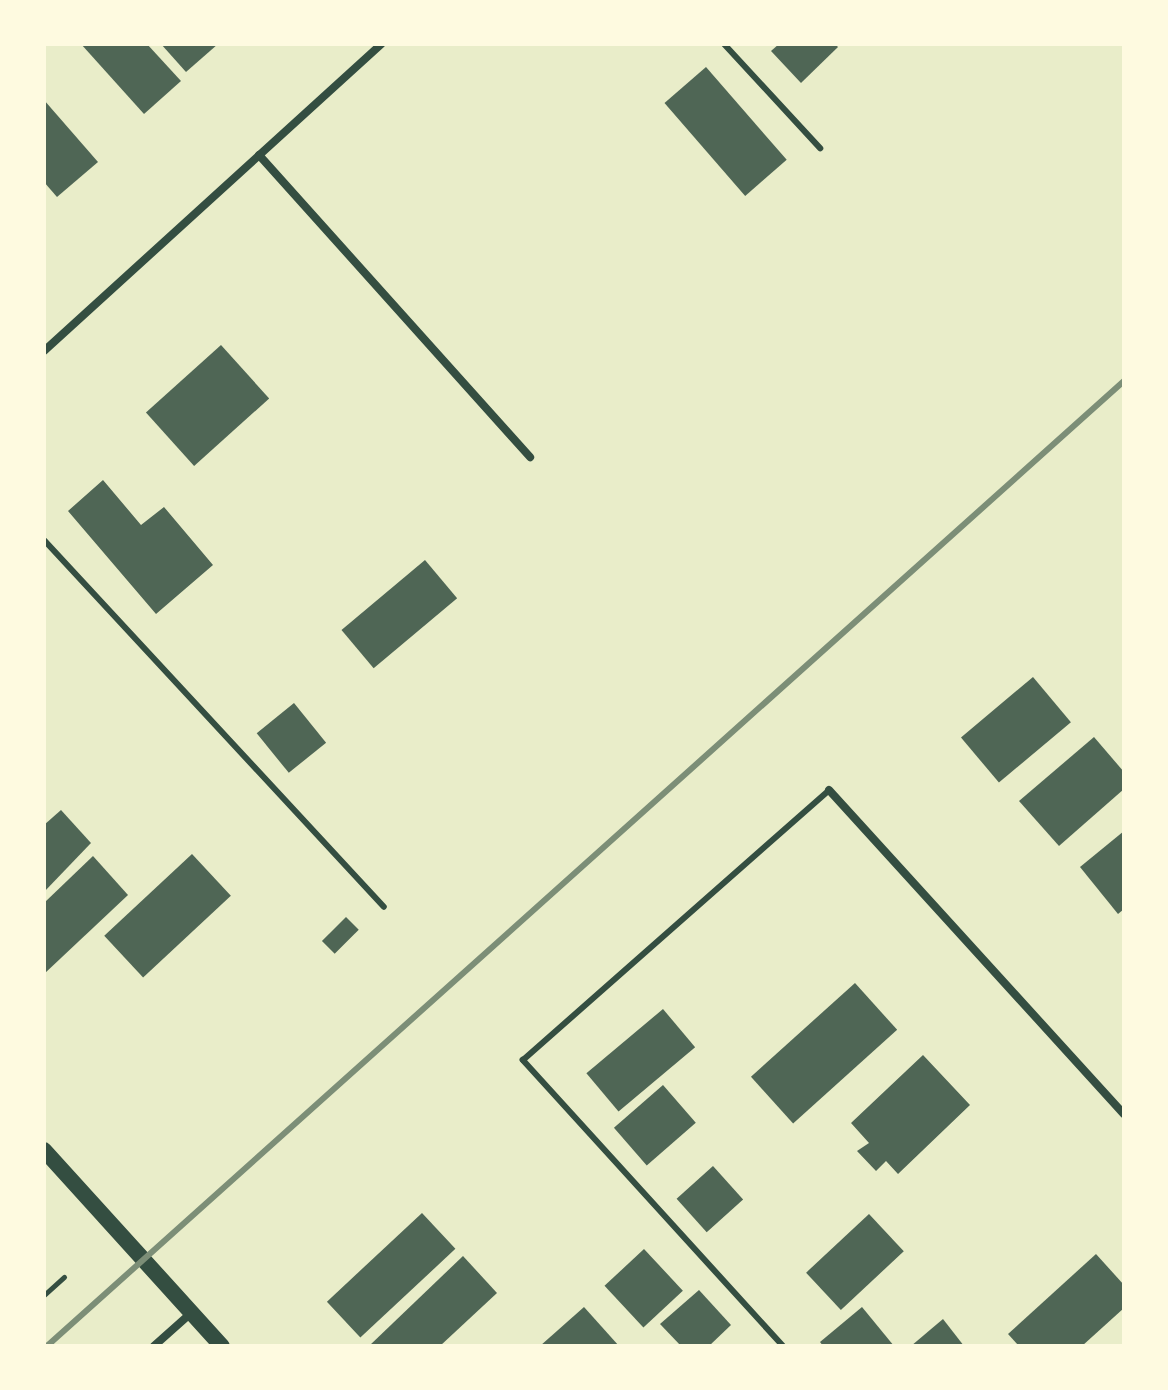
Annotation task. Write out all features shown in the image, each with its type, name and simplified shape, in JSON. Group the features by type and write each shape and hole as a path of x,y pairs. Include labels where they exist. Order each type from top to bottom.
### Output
{"main road":[{"path":"44,1150 222,1346"}],"street":[{"path":"44,351 381,44"},
{"path":"259,155 530,457"},
{"path":"829,790 1124,1114"},
{"path":"154,1346 191,1313"}],"lane":[{"path":"724,44 820,148"},
{"path":"44,540 384,907"},
{"path":"783,1346 523,1060 829,790"}],"path":[{"path":"44,1295 64,1277"}],"building":[{"path":"81,44 147,44 181,81 144,114"},
{"path":"161,44 218,44 186,72"},
{"path":"779,44 835,44 838,47 801,83 771,51"},
{"path":"706,67 787,160 745,196 664,103"},
{"path":"44,100 98,162 57,197 44,182"},
{"path":"221,345 269,399 194,466 146,413"},
{"path":"103,480 141,525 164,507 213,565 156,614 68,511"},
{"path":"425,560 457,598 374,668 342,630"},
{"path":"1033,677 1071,722 999,783 961,737"},
{"path":"294,703 326,743 289,773 257,733"},
{"path":"1094,737 1124,772 1124,789 1059,846 1019,801"},
{"path":"61,810 91,843 44,892 44,825"},
{"path":"1124,831 1124,909 1118,914 1080,867"},
{"path":"192,854 231,896 143,978 104,936"},
{"path":"93,856 128,895 44,974 44,903"},
{"path":"346,917 359,930 335,954 322,941"},
{"path":"855,983 897,1030 793,1123 751,1077"},
{"path":"663,1009 695,1047 619,1112 586,1073"},
{"path":"923,1055 970,1105 898,1174 886,1161 876,1171 857,1151 869,1143 851,1123"},
{"path":"663,1085 696,1123 647,1165 614,1128"},
{"path":"713,1166 743,1199 707,1232 677,1199"},
{"path":"422,1213 455,1249 360,1337 327,1302"},
{"path":"869,1214 904,1251 841,1310 806,1273"},
{"path":"644,1249 683,1291 643,1328 605,1286"},
{"path":"1096,1254 1124,1285 1124,1308 1082,1346 1019,1346 1008,1334"},
{"path":"463,1256 497,1293 440,1346 369,1346"},
{"path":"699,1290 731,1325 709,1346 681,1346 660,1324"},
{"path":"584,1307 619,1346 540,1346"},
{"path":"862,1307 894,1346 823,1346 820,1342"},
{"path":"943,1319 964,1346 911,1346"}],"railway":[{"path":"47,1346 1124,381"}]}
